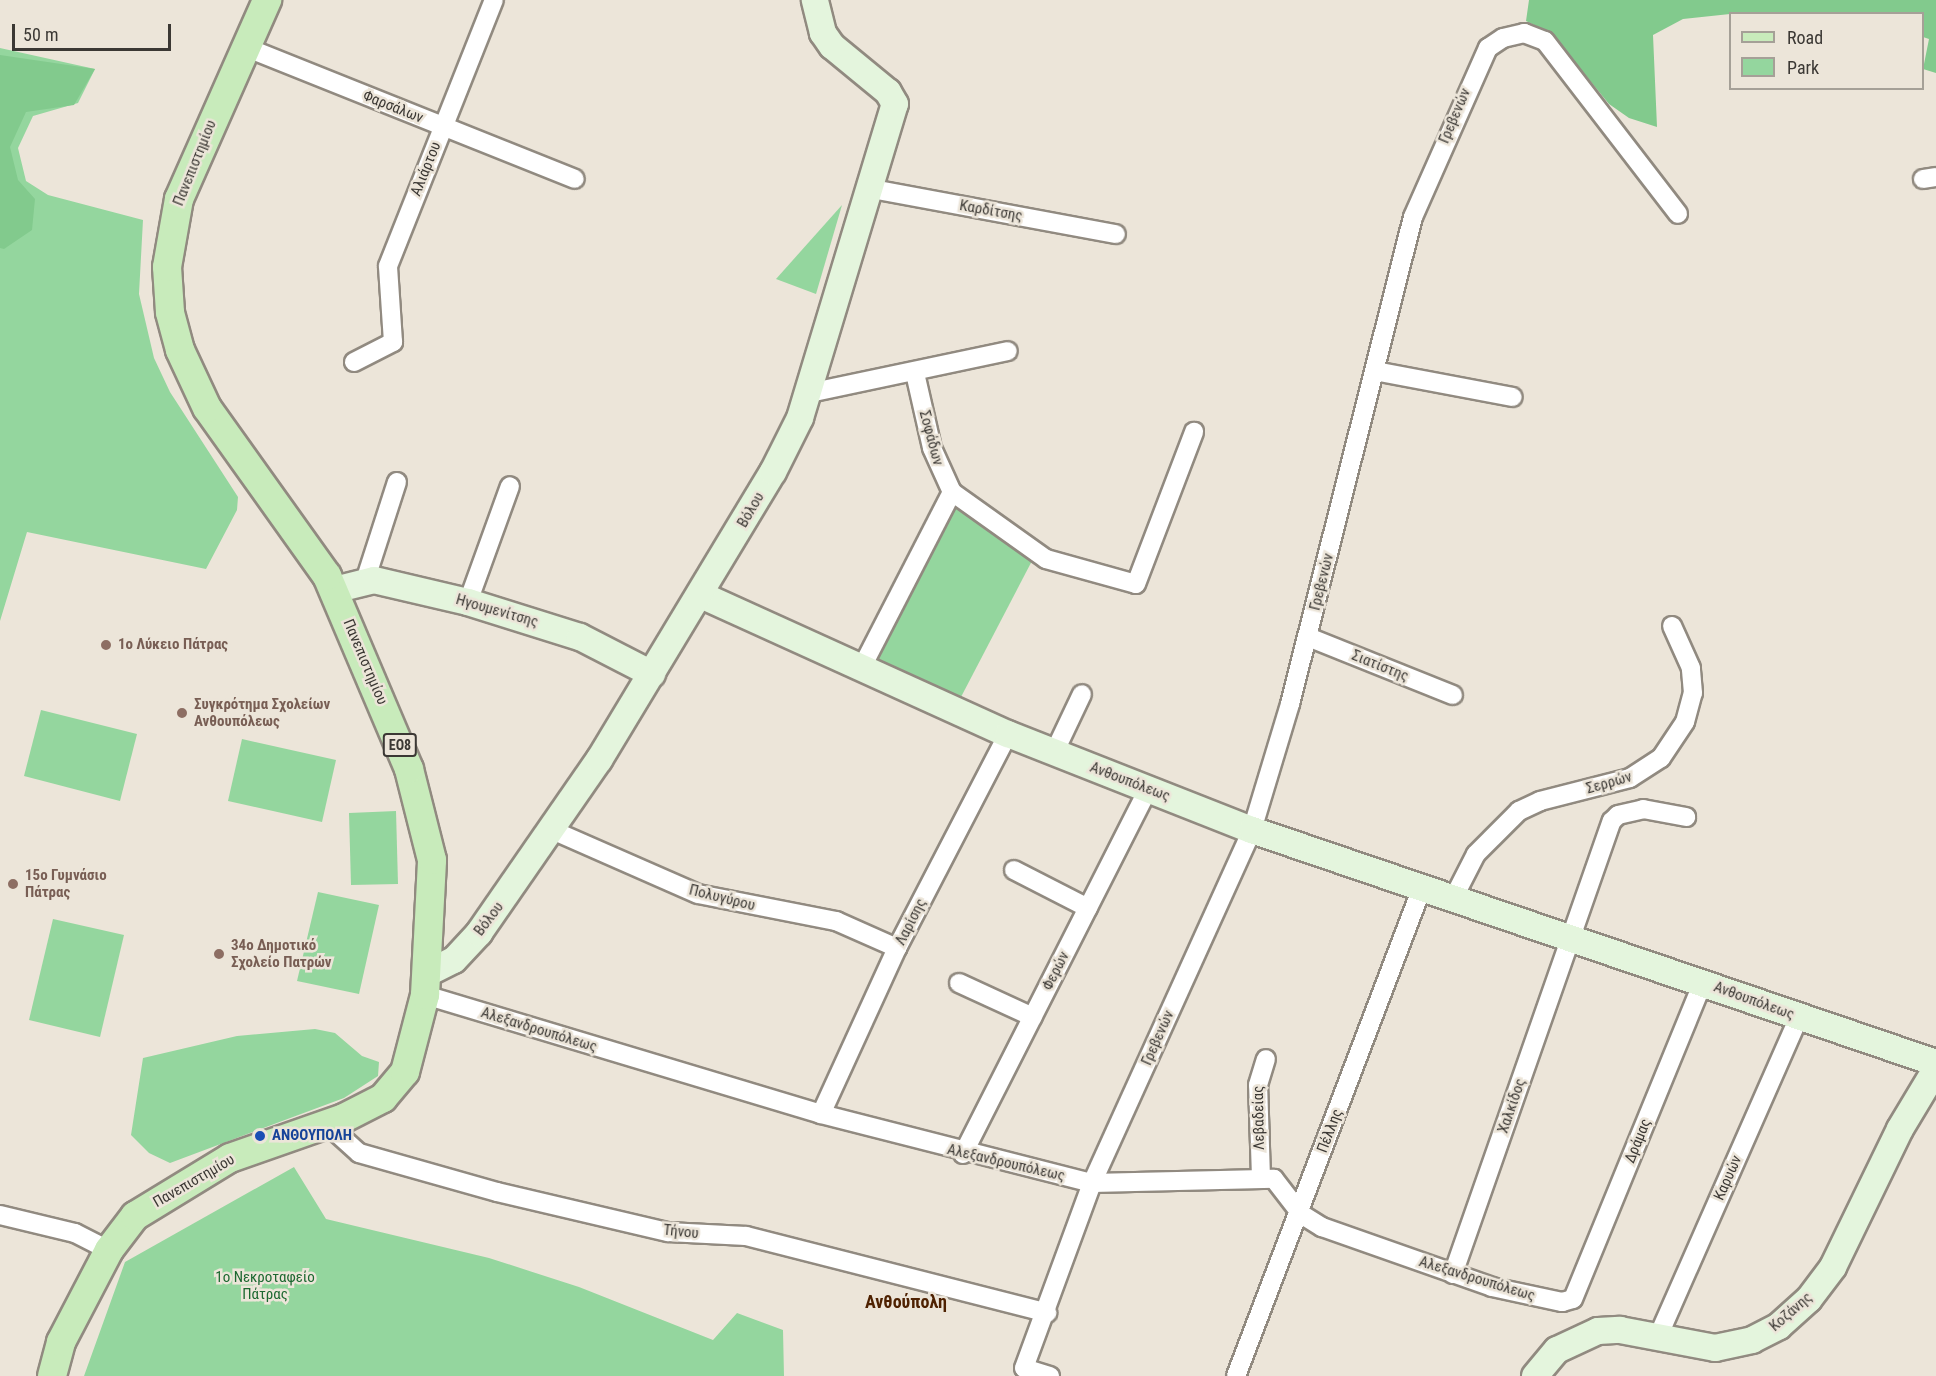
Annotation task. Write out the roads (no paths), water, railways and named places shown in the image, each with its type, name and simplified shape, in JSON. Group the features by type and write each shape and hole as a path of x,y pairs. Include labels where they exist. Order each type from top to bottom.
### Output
{"main road":[{"name":"Πανεπιστημίου","path":"52,1376 62,1342 109,1250 135,1216 230,1158 327,1124 369,1106 401,1079 412,1053 427,984 433,876 429,836 402,751 334,590 296,528 207,408 180,350 170,312 167,267 176,210 267,0"}],"street":[{"name":"Αλιάρτου","path":"354,362 393,342 388,266 494,0"},
{"name":"Βόλου","path":"427,984 465,950 552,830 701,595 786,448 809,393 867,188 895,104 888,92 832,46 824,33 815,0"},
{"name":"Γρεβενών","path":"1050,1376 1024,1368 1047,1313 1092,1184 1252,830 1308,637 1413,217 1477,64 1488,48 1503,38 1532,34 1553,48 1678,214"},
{"name":"Φαρσάλων","path":"245,47 575,179"},
{"name":"Καρδίτσης","path":"867,188 1116,234"},
{"path":"809,393 915,373 1008,351"},
{"path":"1375,371 1513,397"},
{"name":"Σοφάδων","path":"915,373 932,448 952,492"},
{"path":"862,667 952,492 1046,559 1136,584 1194,432"},
{"path":"365,581 397,482"},
{"path":"468,602 510,486"},
{"name":"Ηγουμενίτσης","path":"334,590 365,581 389,582 468,602 580,637 652,674"},
{"name":"Ανθουπόλεως","path":"701,595 1008,734 1252,830 1424,885 1936,1063"},
{"name":"Σερρών","path":"1454,897 1476,854 1519,811 1540,801 1637,776 1661,758 1684,722 1693,693 1691,668 1672,626"},
{"name":"Σιατίστης","path":"1308,637 1453,695"},
{"path":"1054,753 1082,694"},
{"name":"Λαρίσης","path":"821,1114 897,948 1008,734"},
{"name":"Φερών","path":"963,1154 1148,789"},
{"path":"1571,938 1614,817 1643,809 1686,817"},
{"name":"Πολυγύρου","path":"552,830 698,894 836,921 897,948"},
{"path":"1014,870 1088,908"},
{"name":"Πέλλης","path":"1236,1376 1424,885"},
{"name":"Χαλκίδος","path":"1453,1274 1571,938"},
{"name":"Δράμας","path":"1573,1299 1703,982"},
{"path":"959,983 1033,1017"},
{"name":"Αλεξανδρουπόλεως","path":"427,984 821,1114 963,1154 1092,1184 1261,1178 1281,1183 1299,1212 1322,1227 1522,1296 1562,1302 1573,1299"},
{"name":"Καρυών","path":"1657,1339 1799,1017"},
{"name":"Λεβαδείας","path":"1261,1178 1258,1086 1266,1059"},
{"name":"Κοζάνης","path":"1535,1376 1557,1350 1589,1334 1617,1329 1706,1348 1728,1347 1774,1330 1809,1299 1841,1253 1900,1129 1936,1069"},
{"name":"Τήνου","path":"327,1124 359,1153 486,1189 668,1232 747,1236 1047,1313"},
{"path":"0,1215 75,1233 109,1250"}],"place":[{"name":"1ο Λύκειο Πάτρας","path":"106,645"},
{"name":"Συγκρότημα Σχολείων Ανθουπόλεως","path":"182,713"},
{"name":"15ο Γυμνάσιο Πάτρας","path":"13,884"},
{"name":"34ο Δημοτικό Σχολείο Πατρών","path":"219,954"},
{"name":"ΑΝΘΟΥΠΟΛΗ","path":"260,1136"}],"district":[{"name":"Ανθούπολη","path":"906,1302"}],"park label":[{"name":"1o Νεκροταφείο Πάτρας","path":"265,1286"}]}
